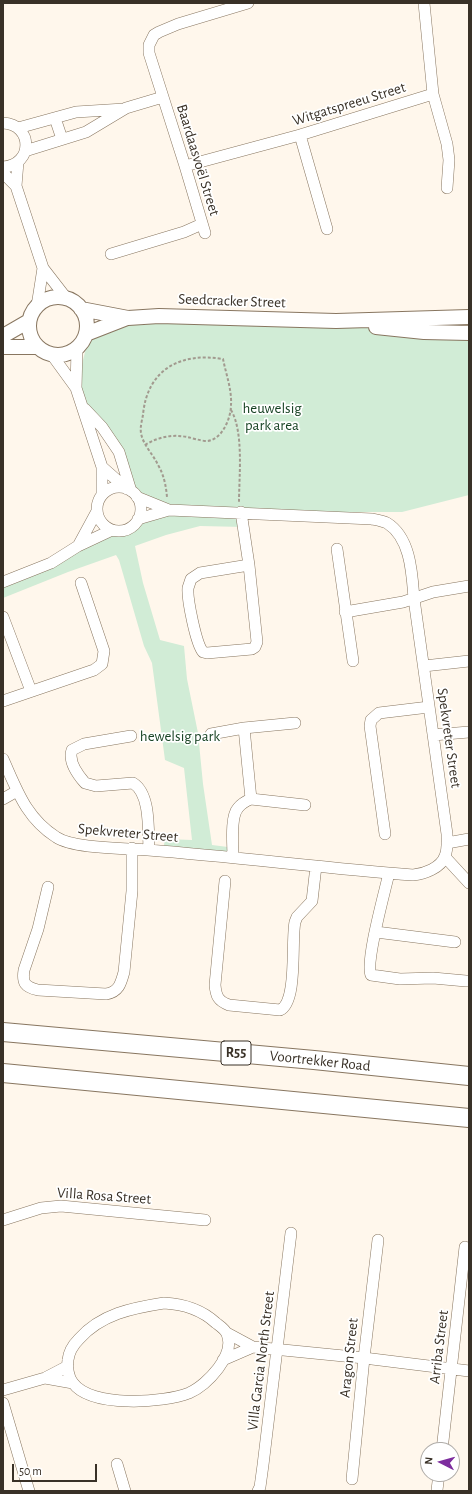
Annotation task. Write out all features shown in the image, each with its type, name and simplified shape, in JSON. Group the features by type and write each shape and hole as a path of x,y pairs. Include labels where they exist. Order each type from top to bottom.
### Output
{"main road":[{"name":"Voortrekker Road","path":"3,1032 469,1076"},
{"path":"3,1074 469,1118"}],"street":[{"path":"18,128 76,112 126,108 163,97 149,53 149,45 154,35 178,24 248,3"},
{"path":"424,3 433,94 447,144 449,160 447,188"},
{"name":"Witgatspreeu Street","path":"185,166 300,135 433,94"},
{"name":"Baardaasvoël Street","path":"110,254 184,232 203,228 163,97"},
{"path":"25,151 97,127 126,108"},
{"path":"55,118 62,139"},
{"path":"3,123 13,125 18,128 25,138 25,151 18,162 12,166 3,168"},
{"path":"300,135 327,229"},
{"path":"18,162 16,186 43,268 67,298 81,309 87,322 86,334 82,343 77,349 69,354 60,356 52,355 36,347 31,339 28,328 29,321 32,312 44,300 61,297 67,298"},
{"path":"3,173 16,186"},
{"path":"37,306 43,268"},
{"name":"Seedcracker Street","path":"81,309 128,318 159,316 336,322 469,317"},
{"name":"Seedcracker Street","path":"86,334 128,318"},
{"path":"3,336 29,321"},
{"name":"Seedcracker Street","path":"336,322 401,330 469,333"},
{"path":"3,346 36,347"},
{"path":"76,388 77,349"},
{"path":"52,355 76,388 83,407 102,467 102,495"},
{"path":"83,407 102,427 119,452 132,493"},
{"path":"97,511 102,523 112,530 118,531 133,526 138,519 140,510 140,504 132,493 102,467"},
{"path":"78,546 97,511 98,503 102,495 115,487 125,488 132,493"},
{"name":"Spekvreter Street","path":"132,493 169,510"},
{"name":"Spekvreter Street","path":"3,759 17,790 32,816 57,838 74,844 233,857 413,875 426,873 445,857 447,843 411,570 404,545 397,532 386,522 372,519 240,512 169,510 138,519"},
{"path":"240,512 249,565 257,633 256,645 252,649 207,654 203,652 198,642 192,616 188,593 191,579 200,573 249,565"},
{"path":"3,582 51,563 78,546 112,530"},
{"path":"337,549 353,661"},
{"path":"3,701 94,670 102,664 104,651 81,583"},
{"path":"345,612 414,599 433,592 469,586"},
{"path":"3,617 31,691"},
{"path":"424,666 469,661"},
{"path":"385,834 370,726 371,720 379,713 429,707"},
{"path":"211,734 244,728 295,723"},
{"path":"244,728 251,799"},
{"path":"433,735 469,732"},
{"path":"131,736 84,744 72,750 71,757 78,773 85,783 96,786 133,784 140,788 144,795 146,805 149,850"},
{"path":"3,799 17,790"},
{"path":"233,857 233,826 238,807 251,799 305,805"},
{"path":"447,843 469,839"},
{"path":"48,887 38,929 24,970 24,982 30,988 38,990 106,994 112,993 121,985 124,972 132,891 132,848"},
{"path":"445,857 469,883"},
{"path":"225,881 215,985 216,995 223,1003 229,1005 280,1010 286,1007 289,1001 292,980 295,922 297,917 312,901 316,866"},
{"path":"389,873 370,952 369,970 372,976 406,979 433,978 466,981"},
{"path":"376,932 455,942"},
{"name":"Villa Rosa Street","path":"3,1220 41,1208 61,1206 205,1220"},
{"name":"Villa Garcia North Street","path":"258,1491 264,1465 291,1233"},
{"name":"Aragon Street","path":"352,1479 378,1240"},
{"name":"Arriba Street","path":"443,1442 465,1247"},
{"path":"73,1384 68,1366 70,1352 85,1332 104,1319 133,1309 164,1303 178,1304 192,1308 210,1318 227,1333 253,1347 364,1358 469,1371"},
{"path":"45,1378 73,1384 91,1394 113,1400 136,1402 170,1398 190,1393 203,1384 223,1360 229,1346 227,1333"},
{"path":"223,1360 253,1347"},
{"path":"3,1390 45,1378 68,1366"},
{"path":"3,1403 29,1491"},
{"path":"117,1464 125,1491"},
{"path":"437,1490 438,1482"}],"path":[{"path":"146,445 152,440 170,436 185,436 206,441 213,439 220,434 224,429 230,409 230,394 223,359 212,357 190,358 179,361 170,366 156,376 143,405 141,431 146,445 158,464 163,476 169,510"},
{"path":"230,409 234,416 239,443 240,512"}],"green space":[{"name":"heuwelsig park area","path":"119,321 340,321 385,332 469,339 469,495 402,512 242,512 244,527 200,526 166,535 135,546 143,583 160,640 184,646 187,679 198,733 203,784 212,845 228,847 225,857 163,851 165,839 192,840 184,768 165,760 152,663 144,646 119,560 116,555 3,598 3,582 112,530 124,530 141,517 169,510 137,497 121,455 76,388 90,332"}],"park label":[{"name":"hewelsig park","path":"180,736"}]}
